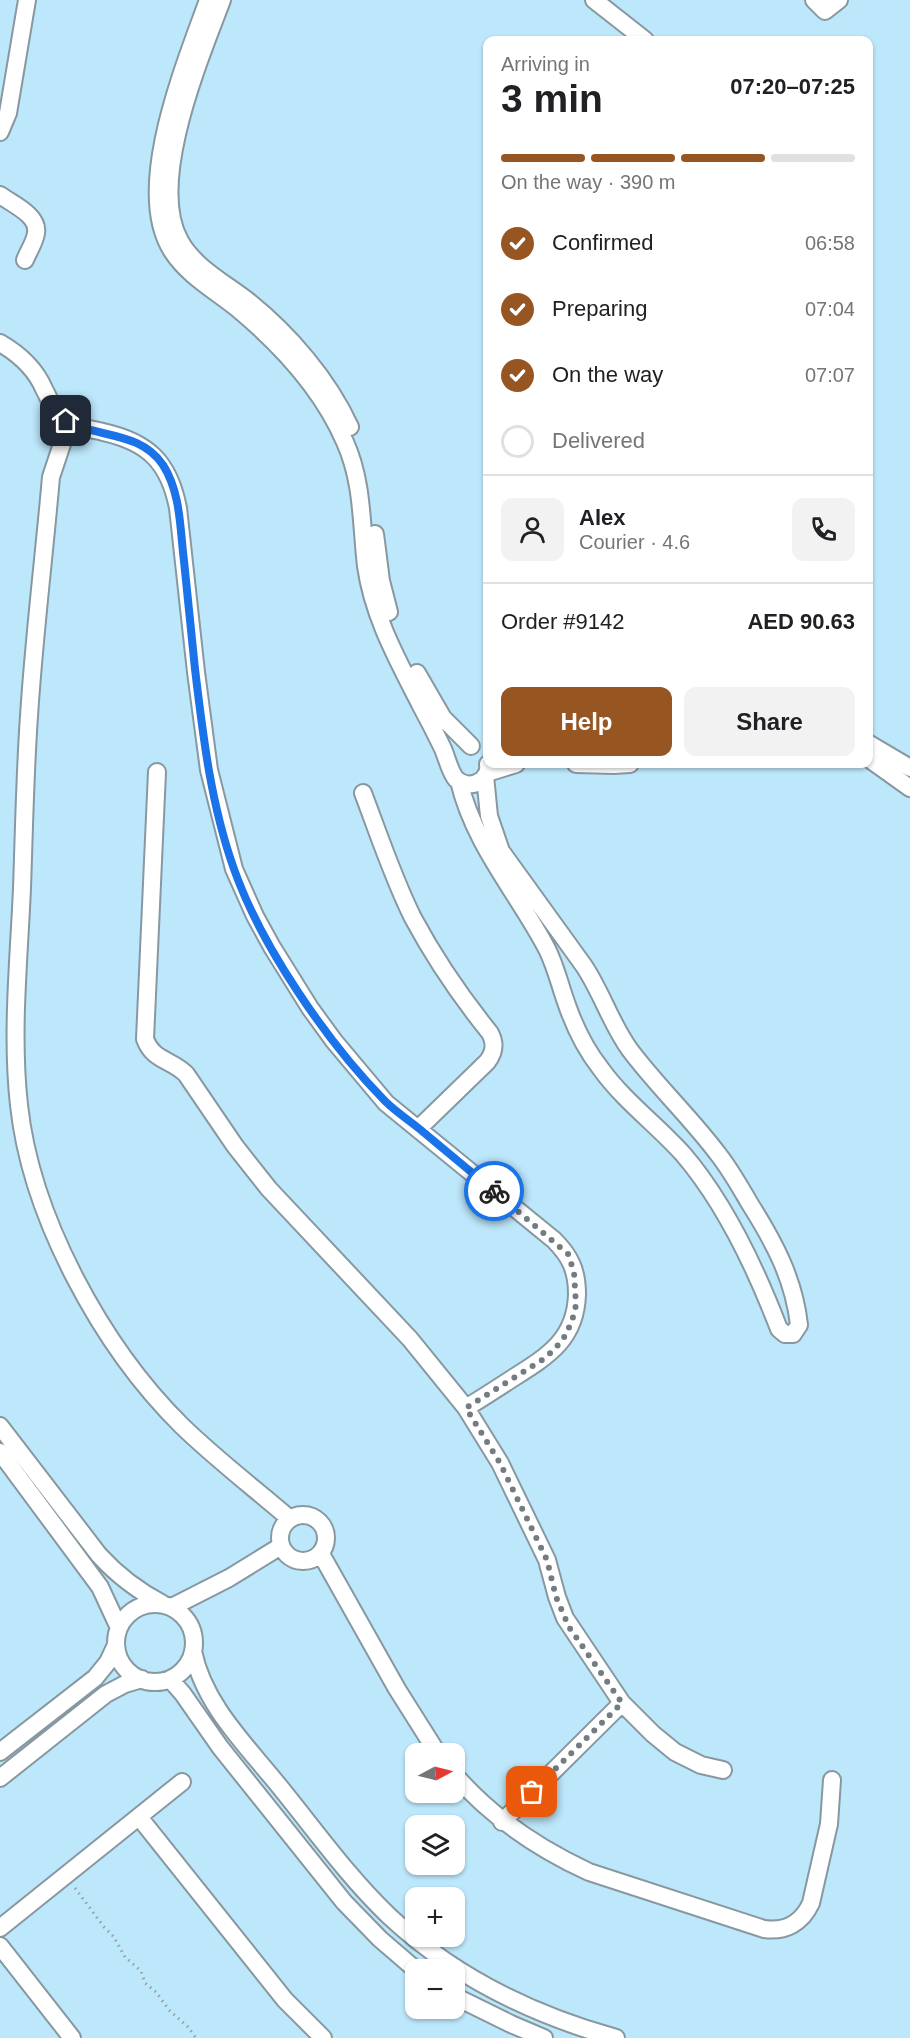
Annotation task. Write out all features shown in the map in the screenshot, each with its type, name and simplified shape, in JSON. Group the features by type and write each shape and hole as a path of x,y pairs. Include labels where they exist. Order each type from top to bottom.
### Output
{"street":[{"path":"0,132 8,113 27,0"},
{"path":"208,0 176,92 165,134 159,183 159,213 165,238 171,250 189,271 245,315 280,349 311,386 337,425 349,451 357,478 366,566 377,611 396,657 455,774 464,784 476,783 483,763"},
{"path":"222,0 193,75 178,131 170,195 175,231 197,262 248,301 282,332 317,373 339,406 357,444 366,475 381,581 391,618 409,660 435,707 483,759"},
{"path":"594,0 640,36"},
{"path":"819,6 839,0"},
{"path":"0,195 29,216 35,224 36,234 25,260"},
{"path":"0,343 31,368 60,416 72,424 112,434 137,444 152,453 169,476 178,508 209,770 234,869 272,947 310,1008 334,1041 387,1103 568,1254 577,1288 574,1313 565,1336 542,1360 466,1408"},
{"path":"72,424 63,441 51,477 29,715 16,1049 23,1136 40,1197 67,1260 94,1311 118,1348 181,1424 290,1519"},
{"path":"873,747 902,769 910,788"},
{"path":"483,760 459,750 451,760 468,813 484,848 547,949 574,1025 612,1083 668,1138 701,1178 736,1234 779,1329 785,1334 793,1334 799,1325 796,1300 789,1276 775,1247 739,1184 718,1154 631,1051 614,1024 595,982 508,861 491,825 485,768"},
{"path":"873,760 902,769"},
{"path":"157,772 145,1039 147,1046 156,1056 175,1064 186,1074 235,1146 269,1189 410,1339 466,1408 500,1463 547,1560 556,1597 569,1627 622,1703 675,1752 701,1765 723,1770"},
{"path":"363,793 398,885 413,917 449,978 490,1033 494,1043 494,1050 487,1062 419,1128"},
{"path":"0,1426 99,1555 129,1584 186,1618 193,1634 193,1651 204,1685 237,1734 354,1878 389,1916 442,1959 493,1990 563,2021 616,2038"},
{"path":"0,1452 100,1587 119,1628"},
{"path":"304,1515 318,1520 326,1533 321,1554 315,1558 300,1561 289,1556 281,1546 283,1528 290,1519 304,1515"},
{"path":"0,1752 95,1678 108,1662 116,1646 119,1628 129,1613 154,1603 168,1606 229,1578 281,1546"},
{"path":"321,1554 397,1689 431,1743"},
{"path":"116,1646 127,1670 142,1680"},
{"path":"0,1778 106,1694 125,1684 142,1680 161,1682 170,1679 185,1668 193,1651"},
{"path":"170,1679 220,1747 344,1902 405,1961"},
{"path":"502,1822 622,1703"},
{"path":"465,1787 502,1822 538,1846 589,1872 764,1929 781,1929 789,1927 803,1917 811,1904 829,1824 832,1780"},
{"path":"0,1928 182,1782"},
{"path":"138,1817 285,2000 323,2038"},
{"path":"0,1947 72,2038"},
{"path":"465,2002 544,2038"}],"path":[{"path":"66,1875 114,1937 125,1957 141,1971 145,1983 156,1992 168,2010 188,2027 196,2038"}],"shaded area":[{"path":"0,0 910,0 910,2038 0,2038"}],"way so far":[{"path":"494,1191 568,1254 577,1288 576,1305 565,1336 555,1349 542,1360 466,1408 500,1463 547,1560 556,1597 569,1627 622,1703 532,1792"}],"route":[{"path":"66,421 81,428 119,436 152,453 162,464 175,491 209,770 234,869 272,947 290,978 334,1041 387,1103 494,1191"}]}
